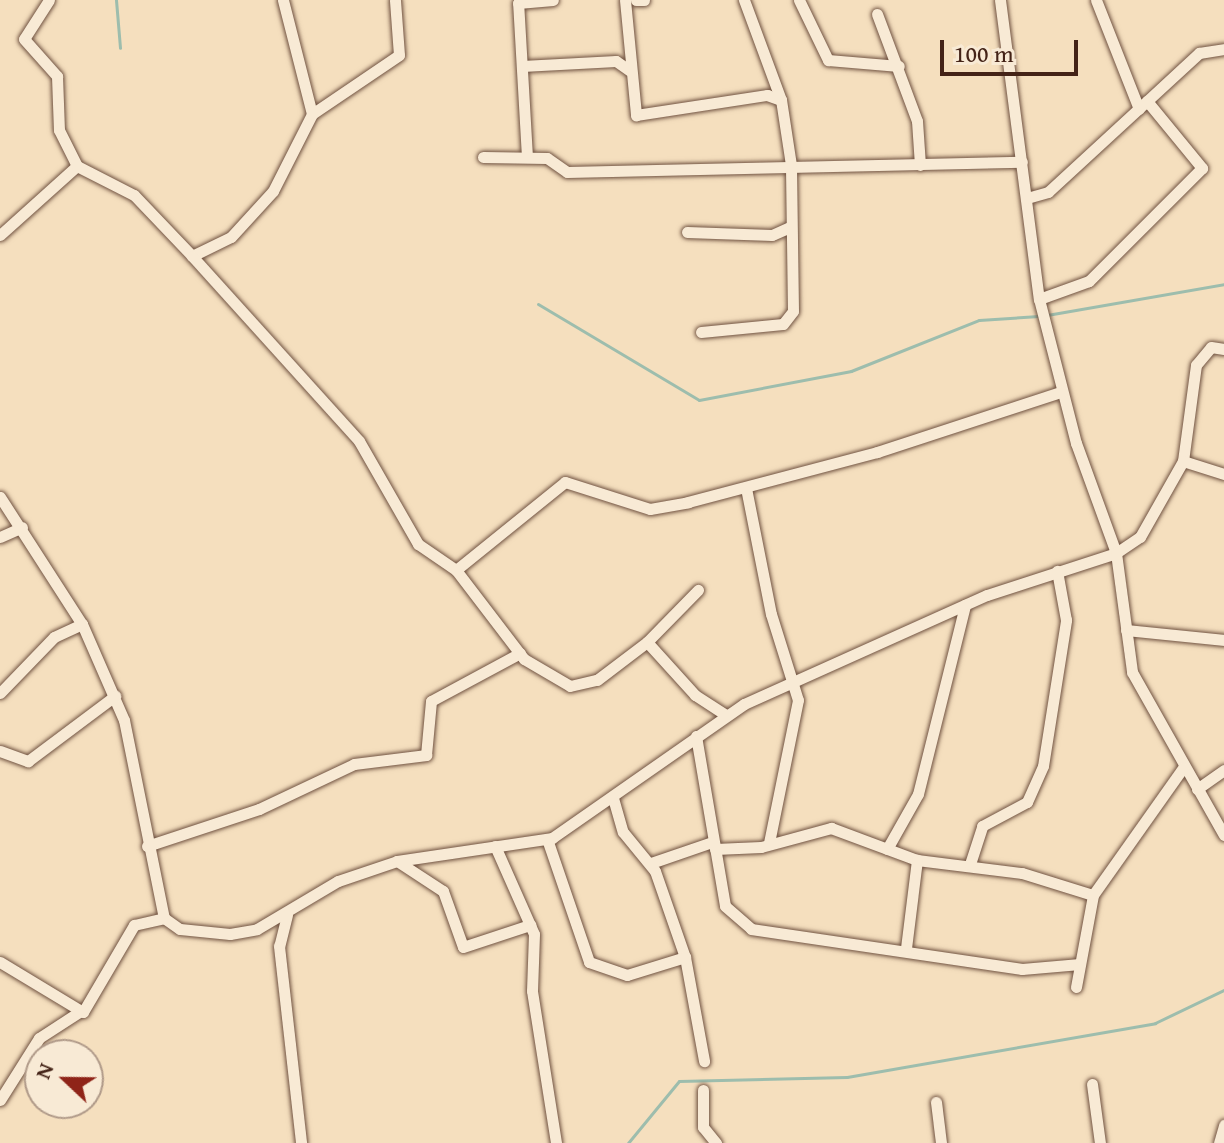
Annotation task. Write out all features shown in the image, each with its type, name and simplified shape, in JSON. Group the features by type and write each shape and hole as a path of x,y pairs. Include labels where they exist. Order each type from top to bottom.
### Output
{"street":[{"path":"49,0 24,39 57,76 59,130 77,166 134,195 192,256 359,441 418,544 456,570 520,653 570,686 597,680 647,642 698,590"},
{"path":"192,256 205,255 257,215 302,144 312,114 283,0"},
{"path":"312,114 399,55 395,0"},
{"path":"527,157 518,3 553,0"},
{"path":"625,0 629,70 636,115 767,95 781,100"},
{"path":"636,0 644,0"},
{"path":"701,332 790,318 791,165 781,100 744,0"},
{"path":"799,0 828,60 899,66"},
{"path":"1000,0 1040,303 1061,392 1116,553 1126,630 1142,702 1224,835"},
{"path":"1040,303 1089,281 1201,173 1199,160 1143,105 1096,0"},
{"path":"877,14 917,121 920,165"},
{"path":"1027,198 1048,192 1199,53 1224,49"},
{"path":"522,66 616,61 629,70"},
{"path":"483,157 547,158 567,172 1022,162"},
{"path":"0,235 77,166"},
{"path":"687,232 772,235 790,227"},
{"path":"0,497 82,624 115,696 164,918 180,929 230,934 257,929 338,881 397,861 547,839 613,798 726,715 965,605 1116,553 1140,537 1183,461 1196,365 1211,347 1224,349"},
{"path":"456,570 565,482 650,509 746,488 1061,392"},
{"path":"1183,461 1224,474"},
{"path":"746,488 771,614 795,682 799,721 769,843"},
{"path":"0,537 22,527"},
{"path":"970,864 982,826 1027,802 1043,766 1065,632 1057,571"},
{"path":"887,849 918,794 965,605"},
{"path":"0,693 54,637 82,624"},
{"path":"1126,630 1224,640"},
{"path":"647,642 695,695 726,715"},
{"path":"147,846 259,809 354,764 426,755 431,701 520,653"},
{"path":"0,751 28,761 115,696"},
{"path":"696,736 727,912 751,929 906,948 1022,969 1080,964"},
{"path":"1076,987 1093,895 1183,768"},
{"path":"1197,789 1224,770"},
{"path":"613,798 623,832 651,863 685,957 704,1061"},
{"path":"651,863 713,846 769,843 831,828 917,860 970,864 1093,895"},
{"path":"547,839 589,962 627,975 685,957"},
{"path":"495,846 530,925 532,991 556,1143"},
{"path":"906,948 917,860"},
{"path":"397,861 443,891 466,949 530,925"},
{"path":"292,908 280,926 279,946 301,1143"},
{"path":"0,1100 39,1038 94,1002 114,950 134,925 164,918"},
{"path":"0,962 79,1012"},
{"path":"1092,1084 1100,1143"},
{"path":"703,1090 703,1127 716,1143"},
{"path":"936,1102 941,1143"},
{"path":"1219,1143 1224,1125"}],"waterway":[{"path":"116,0 120,48"},
{"path":"1047,315 1224,284"},
{"path":"538,304 699,400 851,371 979,320 1039,316"},
{"path":"628,1143 679,1081 847,1077 1155,1023 1224,990"}]}
